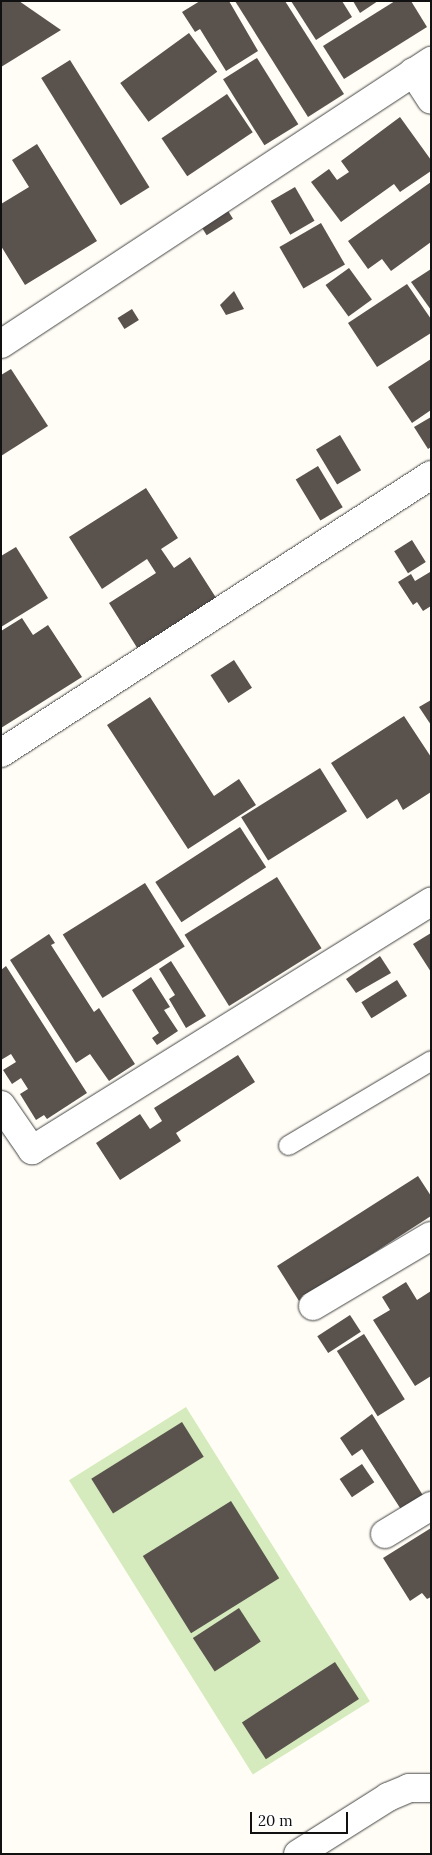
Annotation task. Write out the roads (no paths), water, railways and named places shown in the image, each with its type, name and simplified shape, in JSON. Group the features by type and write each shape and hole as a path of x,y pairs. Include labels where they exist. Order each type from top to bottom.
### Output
{"street":[{"path":"1,344 422,67 431,100"},
{"path":"1,753 431,475"},
{"path":"1,1105 32,1150 431,902"},
{"path":"313,1306 431,1236"},
{"path":"385,1534 431,1506"},
{"path":"298,1854 388,1797 409,1788 431,1788"}],"lane":[{"path":"288,1145 431,1060"}]}
